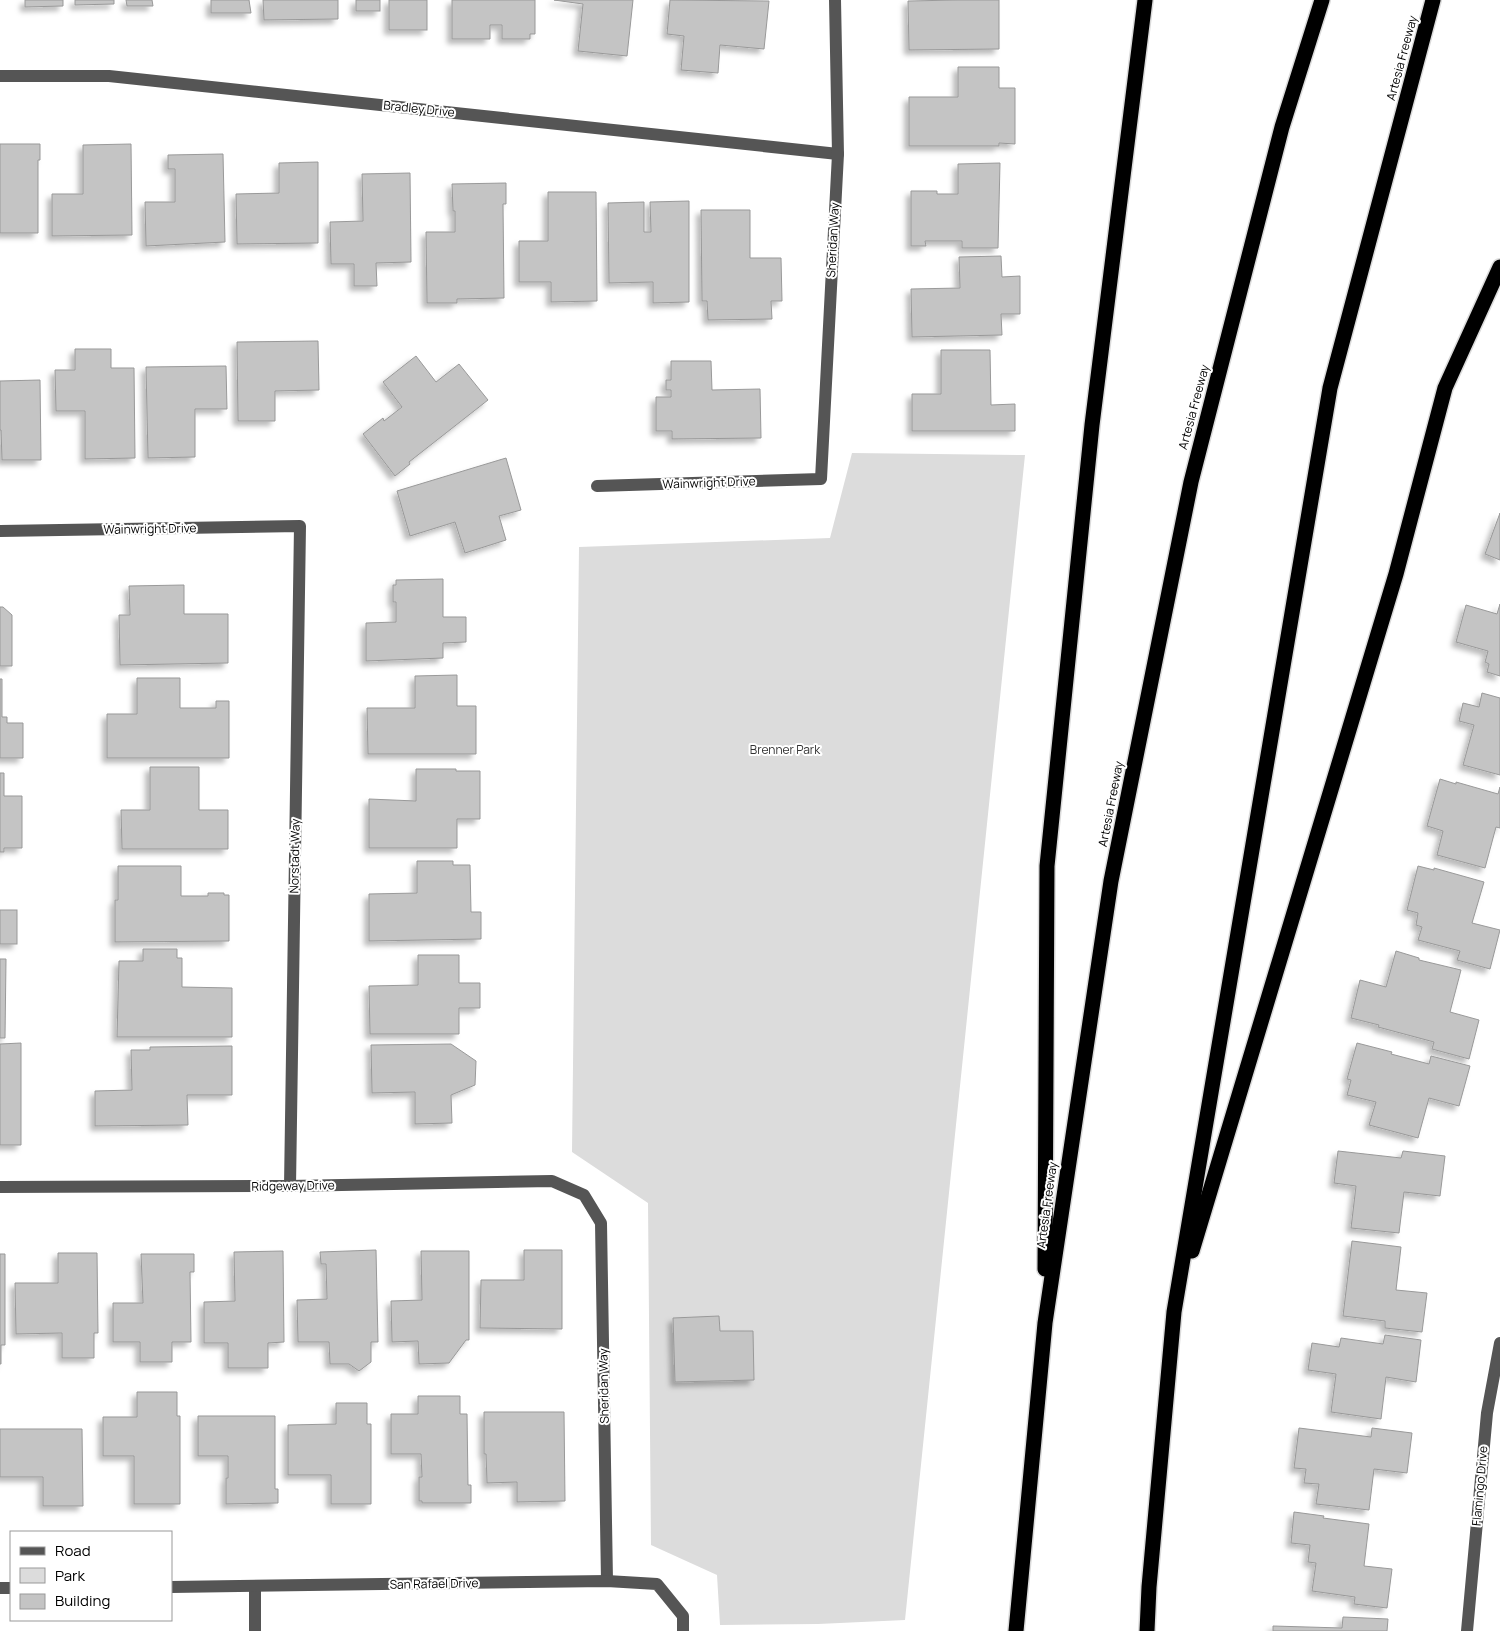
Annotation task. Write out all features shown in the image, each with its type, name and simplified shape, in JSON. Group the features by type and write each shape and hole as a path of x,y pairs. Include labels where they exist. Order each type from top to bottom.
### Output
{"highway":[{"path":"1045,1323 1047,866 1092,425 1145,0"},
{"name":"Artesia Freeway","path":"1016,1631 1045,1323 1110,880 1191,482 1282,128 1322,0"},
{"name":"Artesia Freeway","path":"1147,1631 1149,1587 1174,1312 1330,388 1433,0"},
{"path":"1174,1312 1393,583 1445,388 1500,267"}],"street":[{"name":"Sheridan Way","path":"821,479 838,154 835,0"},
{"name":"Bradley Drive","path":"0,76 109,76 838,154"},
{"name":"Wainwright Drive","path":"597,486 821,479"},
{"name":"Wainwright Drive","path":"0,531 300,526"},
{"name":"Norstadt Way","path":"290,1186 300,526"},
{"name":"Ridgeway Drive","path":"0,1187 290,1186 552,1181 584,1195"},
{"name":"Sheridan Way","path":"584,1195 601,1224 607,1582"},
{"name":"Flamingo Drive","path":"1467,1631 1487,1413 1500,1343"},
{"path":"1487,1413 1500,1413"},
{"name":"San Rafael Drive","path":"172,1587 607,1582 657,1584 683,1616 683,1631"},
{"path":"255,1586 255,1631"}],"green space":[{"name":"Brenner Park","path":"852,453 1025,455 905,1620 818,1624 720,1625 717,1575 651,1545 648,1203 572,1152 579,547 830,538"}],"building":[{"path":"25,0 63,0 63,6 25,7"},
{"path":"75,0 114,0 114,4 75,5"},
{"path":"126,0 152,0 153,6 127,6"},
{"path":"211,0 249,0 251,13 211,13"},
{"path":"263,0 338,0 338,19 264,20"},
{"path":"356,0 380,0 380,11 356,11"},
{"path":"389,0 427,0 427,30 389,30"},
{"path":"452,0 535,0 535,34 530,34 530,39 502,39 502,25 490,25 490,39 452,39"},
{"path":"554,0 633,0 627,56 578,51 583,4"},
{"path":"670,0 769,1 764,49 720,45 718,73 681,70 684,36 667,34"},
{"path":"999,0 999,49 909,50 908,1"},
{"path":"958,67 999,67 999,88 1015,88 1015,144 999,143 999,146 909,146 909,97 958,97"},
{"path":"0,144 40,144 40,160 38,160 38,233 0,233"},
{"path":"131,144 132,235 52,236 52,194 83,194 83,145"},
{"path":"223,154 225,242 146,246 145,202 175,202 175,169 168,169 168,155"},
{"path":"318,162 318,243 237,244 236,194 279,193 279,163"},
{"path":"1000,163 998,248 962,248 962,241 925,241 926,246 911,246 911,191 937,191 937,194 958,194 958,164"},
{"path":"410,173 411,262 376,263 377,286 354,286 354,264 331,264 330,222 363,221 362,174"},
{"path":"506,183 506,204 503,204 504,298 457,299 457,303 427,303 426,232 455,232 452,184"},
{"path":"548,192 596,192 597,301 551,302 551,282 519,282 519,241 548,241"},
{"path":"689,201 689,302 653,303 653,282 609,283 608,203 644,202 644,232 651,232 650,202"},
{"path":"701,210 750,210 750,258 781,258 782,301 771,301 772,319 708,320 707,301 702,301"},
{"path":"1001,256 1002,277 1020,276 1020,314 1001,314 1002,335 912,337 911,289 960,288 959,257"},
{"path":"318,341 319,390 275,391 275,421 238,421 237,342"},
{"path":"75,349 111,349 111,368 134,368 135,458 85,459 85,411 56,411 55,370 75,370"},
{"path":"941,350 990,350 991,405 1015,404 1015,431 912,431 912,394 941,394"},
{"path":"416,356 436,382 459,364 488,400 409,462 410,464 395,476 363,434 383,418 384,421 402,407 383,382"},
{"path":"671,361 711,361 712,390 760,389 761,438 672,439 672,431 656,431 656,397 671,397 671,390 666,390 666,380 671,380"},
{"path":"226,366 227,409 195,409 195,457 148,458 146,367"},
{"path":"40,380 41,460 2,460 0,381"},
{"path":"506,458 521,510 499,516 506,540 465,553 455,522 410,536 397,491"},
{"path":"1500,513 1500,560 1485,554"},
{"path":"443,579 443,617 466,617 466,642 443,643 443,658 366,661 366,623 396,622 396,602 393,602 393,585 396,585 396,580"},
{"path":"184,585 184,614 228,614 228,663 120,665 119,615 130,615 129,586"},
{"path":"1500,604 1500,676 1487,672 1489,664 1485,662 1488,651 1456,642 1466,605 1497,614"},
{"path":"0,607 3,607 12,615 12,666 0,666"},
{"path":"457,675 457,706 476,706 476,754 368,754 367,708 415,708 415,676"},
{"path":"137,678 180,678 180,708 216,708 216,701 229,701 229,758 107,758 107,714 137,714"},
{"path":"0,679 2,679 2,717 7,717 7,723 23,723 23,758 0,758"},
{"path":"1482,693 1500,698 1500,775 1463,765 1474,725 1459,721 1463,703 1479,707"},
{"path":"150,767 199,767 199,810 228,810 228,849 122,849 121,810 150,810"},
{"path":"416,769 480,771 480,819 457,819 457,848 369,848 369,799 416,801"},
{"path":"0,773 4,773 4,796 22,796 22,848 4,848 4,852 0,852"},
{"path":"1440,779 1498,794 1500,787 1500,828 1496,827 1485,868 1437,855 1443,831 1427,826"},
{"path":"417,861 453,861 453,865 470,865 471,912 481,912 481,939 369,941 369,894 417,893"},
{"path":"118,866 181,866 181,896 208,896 208,893 224,893 224,895 229,895 229,941 115,942 115,900 118,900"},
{"path":"1418,866 1434,870 1434,868 1484,882 1472,923 1500,930 1490,969 1457,960 1460,951 1418,940 1422,927 1416,925 1418,913 1407,910"},
{"path":"0,910 17,910 17,944 0,944"},
{"path":"143,949 177,949 177,958 182,958 182,987 232,988 232,1037 117,1037 119,961 143,961"},
{"path":"1396,951 1419,958 1419,960 1461,970 1450,1012 1479,1020 1469,1059 1432,1049 1434,1042 1351,1018 1360,980 1386,987"},
{"path":"418,955 459,955 459,983 480,983 480,1008 459,1008 459,1034 370,1034 369,986 418,985"},
{"path":"0,959 6,959 5,1038 0,1038"},
{"path":"21,1043 21,1145 0,1145 0,1044"},
{"path":"1357,1043 1429,1064 1431,1056 1470,1066 1459,1106 1429,1098 1418,1138 1369,1125 1376,1102 1347,1095 1351,1080 1347,1079"},
{"path":"451,1044 476,1061 475,1085 451,1095 452,1123 415,1124 415,1092 372,1093 371,1045"},
{"path":"232,1046 232,1095 187,1095 188,1125 95,1126 95,1091 132,1090 131,1050 150,1050 150,1047"},
{"path":"1338,1151 1401,1158 1403,1151 1445,1156 1440,1196 1404,1192 1399,1233 1351,1228 1356,1186 1334,1183"},
{"path":"1352,1241 1401,1247 1396,1290 1427,1293 1422,1332 1385,1328 1385,1321 1343,1316"},
{"path":"376,1250 378,1342 371,1342 371,1362 359,1371 349,1364 330,1364 329,1342 298,1342 297,1300 327,1299 326,1264 321,1264 320,1252"},
{"path":"524,1250 562,1250 562,1329 480,1328 481,1280 524,1280"},
{"path":"283,1251 284,1342 268,1343 268,1368 228,1368 228,1343 204,1343 204,1302 235,1301 234,1252"},
{"path":"421,1251 469,1251 469,1340 466,1340 449,1363 419,1364 418,1341 392,1342 391,1301 422,1300"},
{"path":"58,1253 97,1253 98,1333 94,1333 94,1358 62,1358 62,1333 16,1334 15,1283 58,1283"},
{"path":"0,1254 5,1254 5,1345 1,1345 1,1364 0,1364"},
{"path":"141,1254 194,1254 194,1272 190,1272 191,1342 172,1342 172,1362 140,1362 140,1342 113,1342 113,1303 143,1303"},
{"path":"719,1316 720,1331 753,1331 754,1380 675,1382 673,1318"},
{"path":"1385,1335 1421,1340 1416,1382 1386,1377 1381,1419 1331,1412 1336,1374 1308,1370 1312,1343 1339,1347 1341,1338 1383,1344"},
{"path":"137,1392 177,1392 177,1416 180,1416 180,1504 134,1504 134,1456 103,1456 103,1417 137,1417"},
{"path":"418,1396 460,1396 460,1414 467,1414 468,1485 471,1485 471,1503 422,1503 422,1501 419,1501 419,1477 422,1477 421,1454 391,1454 391,1414 418,1414"},
{"path":"336,1403 367,1403 367,1424 371,1424 371,1504 331,1504 331,1475 288,1475 288,1425 336,1424"},
{"path":"484,1412 564,1412 565,1501 517,1502 517,1482 487,1483 486,1454 484,1454"},
{"path":"198,1416 275,1416 275,1489 278,1489 278,1503 226,1504 228,1456 198,1456"},
{"path":"1299,1428 1371,1437 1372,1428 1412,1433 1407,1473 1374,1469 1369,1510 1316,1504 1319,1484 1304,1483 1306,1469 1294,1468"},
{"path":"0,1429 82,1429 83,1506 43,1506 43,1477 0,1477"},
{"path":"1294,1512 1369,1524 1364,1566 1392,1569 1387,1608 1354,1604 1355,1597 1312,1591 1316,1563 1308,1562 1310,1545 1291,1543"},
{"path":"1343,1617 1388,1619 1387,1631 1273,1631 1273,1626 1342,1628"}]}
